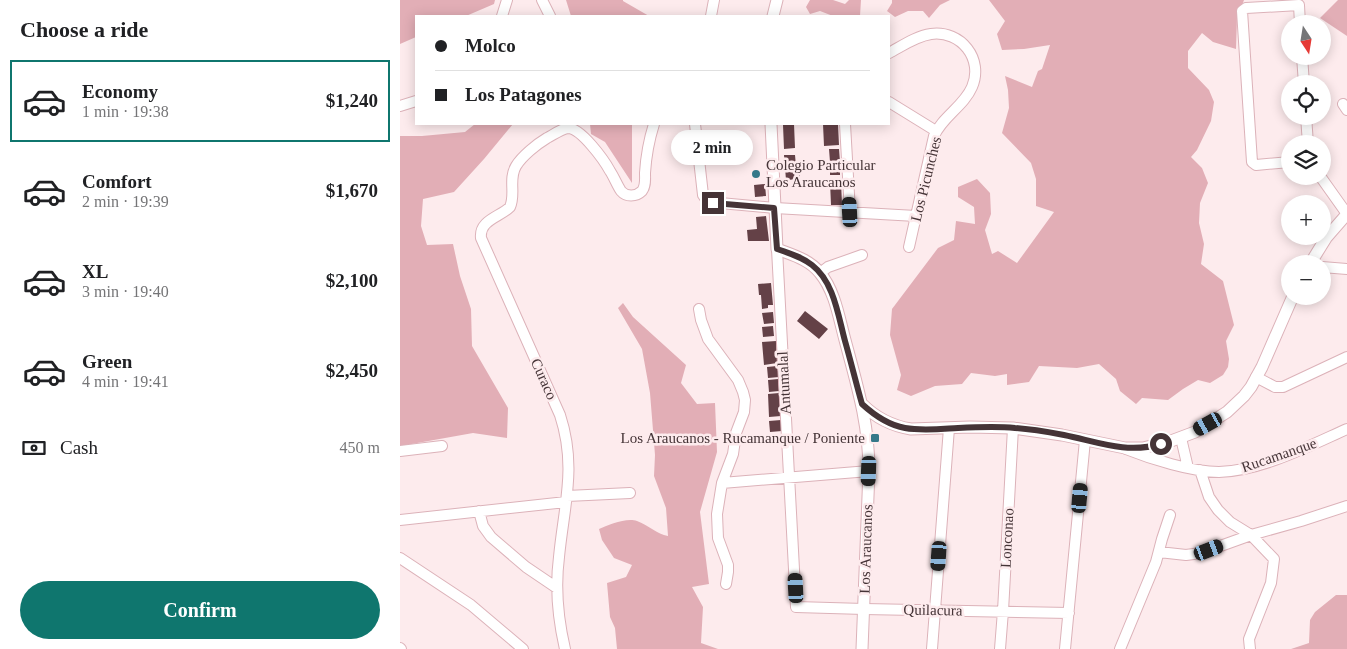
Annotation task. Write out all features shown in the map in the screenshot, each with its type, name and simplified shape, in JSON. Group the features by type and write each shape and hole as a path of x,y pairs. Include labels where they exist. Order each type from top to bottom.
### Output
{"street":[{"path":"502,15 507,0"},
{"path":"542,0 550,15"},
{"path":"711,15 714,0"},
{"path":"773,15 777,0"},
{"path":"1281,163 1253,164 1251,160 1242,10 1246,8 1299,4 1300,15"},
{"name":"Los Picunches","path":"890,53 927,35 945,34 963,43 971,54 975,67 974,80 969,92 936,131 909,247"},
{"path":"400,106 415,101"},
{"path":"890,103 936,131"},
{"path":"572,126 604,161 621,191 632,195 639,193 645,185 648,149 654,125"},
{"path":"696,125 703,195 706,200 713,203 916,216"},
{"path":"771,125 777,249"},
{"path":"845,125 850,212"},
{"name":"Curaco","path":"565,649 557,588 569,469 569,455 563,425 480,234 482,226 510,207 512,196 511,181 516,165 539,143 572,126"},
{"path":"1316,255 1326,238 1347,214 1326,185"},
{"name":"Los Araucanos","path":"777,249 804,260 820,273 827,283 835,304 862,404 868,442 869,471 862,649"},
{"name":"Antumalal","path":"777,249 796,607"},
{"path":"820,273 828,267 862,255"},
{"path":"1331,268 1347,269"},
{"path":"1125,448 1152,447 1181,438 1227,412 1244,396 1256,377 1268,355 1289,305"},
{"path":"699,309 708,339 738,380 745,400 744,412 736,433 733,454 722,483 718,503 716,525 720,544 728,565 726,584"},
{"path":"1256,377 1275,387 1283,387 1347,357"},
{"name":"Rucamanque","path":"862,404 882,419 902,428 1013,428 1062,434 1125,448 1145,456 1210,472 1231,471 1269,462 1347,429"},
{"path":"932,649 949,428"},
{"name":"Lonconao","path":"1000,649 1013,428"},
{"path":"1181,438 1188,468"},
{"path":"1065,649 1085,440"},
{"path":"400,451 442,446"},
{"path":"1200,470 1210,497 1218,510 1230,522 1251,535 1274,559 1271,583 1249,639 1250,649"},
{"path":"722,483 869,471"},
{"path":"400,520 630,493"},
{"path":"1159,552 1193,555 1347,506"},
{"path":"479,511 483,526 491,537 526,567 557,588"},
{"path":"1120,649 1159,552 1170,515"},
{"path":"400,558 471,605 523,649"},
{"name":"Quilacura","path":"796,607 1069,613"}],"shaded area":[{"path":"400,0 495,0 494,4 468,15 415,15 415,37 400,44"},
{"path":"566,0 623,0 647,15 571,15"},
{"path":"810,0 833,0 845,4 849,0 861,0 860,15 830,15 820,11 810,14 806,7"},
{"path":"892,0 950,0 940,5 929,18 923,11 908,11 895,17 887,11"},
{"path":"989,0 1244,0 1237,18 1236,49 1213,42 1202,33 1188,51 1188,68 1209,90 1214,102 1211,121 1197,150 1191,157 1202,168 1208,183 1200,203 1199,223 1204,244 1201,264 1223,281 1234,325 1226,341 1229,359 1228,367 1223,375 1210,383 1198,380 1168,400 1142,398 1136,404 1120,391 1116,379 1099,364 1077,368 1039,366 1029,382 1007,385 1007,374 995,376 971,373 962,384 935,386 911,396 897,390 901,375 890,335 892,309 938,248 954,240 956,221 975,224 974,207 958,197 958,187 977,179 990,193 991,214 985,230 992,254 998,251 1017,263 1054,212 1036,206 1036,179 1031,163 1002,133 1009,108 1005,76 1032,87 1038,71 1042,69 1050,45 1002,50 997,34 1005,21"},
{"path":"1338,0 1347,0 1347,36 1331,25 1331,15 1323,15"},
{"path":"474,125 512,125 454,192 423,199 421,226 427,245 453,244 460,276 471,309 472,346 508,408 507,438 473,433 400,445 400,136 465,132"},
{"path":"590,125 632,125 632,183 605,142 591,134"},
{"path":"623,303 633,317 686,365 681,383 697,404 715,403 717,452 700,512 709,584 692,587 703,607 701,643 718,649 617,649 615,628 610,617 607,583 626,577 632,565 614,558 602,540 599,529 618,522 633,520 668,536 666,508 654,476 655,455 650,393 642,349 618,308"},
{"path":"1336,595 1347,595 1347,649 1291,649 1309,643 1310,620 1315,612"}],"building":[{"path":"783,125 794,125 795,148 784,149"},
{"path":"823,125 838,125 839,145 824,146"},
{"path":"829,149 839,149 840,162 830,162"},
{"path":"784,155 795,155 796,166 799,166 800,179 786,180"},
{"path":"840,163 840,175 830,175 830,164"},
{"path":"841,181 842,205 831,205 830,182"},
{"path":"765,184 766,196 755,197 754,185"},
{"path":"766,216 769,241 748,241 747,230 757,229 756,217"},
{"path":"771,283 773,305 768,305 768,308 762,309 758,284"},
{"path":"805,311 828,329 819,339 797,321"},
{"path":"773,312 774,323 764,324 762,313"},
{"path":"773,326 774,336 763,337 762,327"},
{"path":"776,341 777,363 764,365 762,342"},
{"path":"777,366 779,377 768,378 767,367"},
{"path":"778,379 779,391 769,392 768,380"},
{"path":"779,393 781,416 769,417 768,394"},
{"path":"781,420 782,431 770,432 769,421"}],"place":[{"name":"Colegio Particular Los Araucanos","path":"756,174"},
{"name":"Los Araucanos - Rucamanque / Poniente","path":"875,438"}],"route":[{"path":"713,203 774,208 777,249 794,255 813,266 827,283 839,318 862,404 882,419 902,428 992,427 1038,430 1125,448 1143,448 1161,444"}]}
